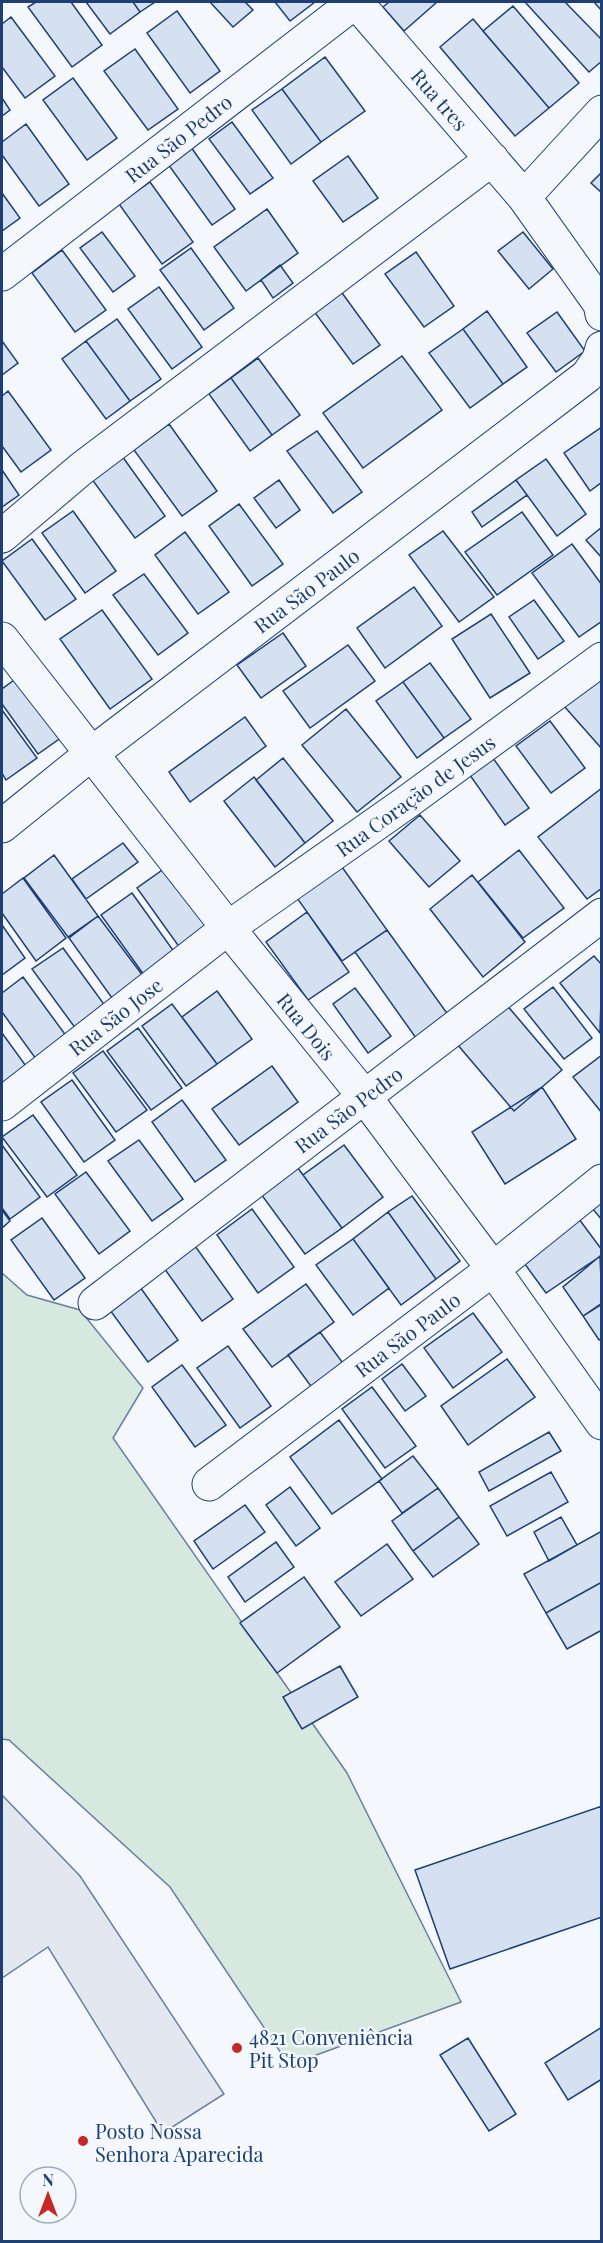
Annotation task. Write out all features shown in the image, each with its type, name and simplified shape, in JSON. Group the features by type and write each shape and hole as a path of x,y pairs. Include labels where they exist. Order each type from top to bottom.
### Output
{"street":[{"name":"Rua tres","path":"356,2 524,197"},
{"name":"Rua São Pedro","path":"2,274 356,2"},
{"path":"602,112 524,197 600,304 602,314"},
{"path":"2,536 81,469 492,159"},
{"name":"Rua São Paulo","path":"2,826 91,754 587,376 599,359 602,348"},
{"name":"Rua Dois","path":"2,639 228,928 364,1096 493,1269 602,1423"},
{"name":"Rua Coração de Jesus","path":"228,928 407,802 602,659"},
{"name":"Rua São Pedro","path":"94,1303 602,915"},
{"name":"Rua São Jose","path":"2,1104 228,928"},
{"name":"Rua São Paulo","path":"209,1484 493,1269 602,1181"}],"shaded area":[{"path":"2,1273 27,1295 80,1310 143,1388 113,1438 347,1773 461,2002 289,2065 170,1887 9,1740 2,1739"},
{"path":"2,1795 80,1876 224,2094 163,2133 48,1947 2,1978"}],"building":[{"path":"36,2 71,2 102,45 72,67 28,7"},
{"path":"86,2 133,2 140,12 110,34"},
{"path":"133,2 155,2 140,12"},
{"path":"210,2 245,2 253,10 233,27"},
{"path":"275,2 315,2 290,21"},
{"path":"389,2 437,2 404,31 383,7"},
{"path":"525,2 565,2 602,40 602,61 589,72"},
{"path":"594,2 602,2 602,11"},
{"path":"513,6 579,83 549,108 483,31"},
{"path":"177,11 220,71 190,93 147,33"},
{"path":"11,17 55,76 25,98 2,67 2,24"},
{"path":"473,19 549,108 515,136 440,47"},
{"path":"135,49 178,109 148,130 104,71"},
{"path":"325,57 365,111 321,142 282,89"},
{"path":"73,78 117,138 87,160 43,100"},
{"path":"282,89 321,142 291,164 252,110"},
{"path":"2,98 10,110 2,116"},
{"path":"232,122 273,178 250,194 209,139"},
{"path":"26,124 69,184 39,206 2,155 2,142"},
{"path":"188,143 235,209 212,225 165,160"},
{"path":"348,156 378,198 343,222 313,181"},
{"path":"602,172 602,193 591,183"},
{"path":"150,182 193,242 162,264 119,204"},
{"path":"2,193 20,218 2,231"},
{"path":"267,209 298,253 246,291 214,247"},
{"path":"102,232 135,276 113,292 80,248"},
{"path":"523,232 553,269 529,289 498,251"},
{"path":"191,248 234,308 204,330 160,270"},
{"path":"62,250 106,310 75,332 32,273"},
{"path":"416,252 454,306 424,327 385,274"},
{"path":"280,265 293,283 273,298 261,280"},
{"path":"337,286 380,345 353,364 310,306"},
{"path":"159,287 202,347 172,369 128,309"},
{"path":"487,311 527,367 503,384 463,329"},
{"path":"557,312 585,351 556,372 527,333"},
{"path":"117,319 161,379 130,401 86,341"},
{"path":"463,329 503,384 470,408 429,353"},
{"path":"2,341 18,363 2,375"},
{"path":"86,341 130,401 106,419 62,359"},
{"path":"402,356 442,410 363,468 323,413"},
{"path":"258,358 300,415 272,435 231,378"},
{"path":"231,378 272,435 250,451 209,394"},
{"path":"8,391 51,450 21,472 2,446 2,396"},
{"path":"169,424 217,491 182,516 134,450"},
{"path":"602,427 602,482 590,491 564,453"},
{"path":"317,431 362,492 333,513 287,451"},
{"path":"122,456 165,516 135,538 91,478"},
{"path":"546,459 586,514 557,536 516,480"},
{"path":"2,470 19,495 2,507"},
{"path":"279,480 300,510 276,528 254,498"},
{"path":"516,480 527,495 482,527 472,512"},
{"path":"239,504 283,564 252,586 209,526"},
{"path":"73,511 116,571 85,593 42,533"},
{"path":"522,512 553,555 497,595 465,552"},
{"path":"602,527 602,558 586,540"},
{"path":"443,531 494,597 459,622 409,555"},
{"path":"185,532 229,592 198,614 155,555"},
{"path":"32,539 76,599 45,620 2,561"},
{"path":"572,544 602,585 602,621 579,637 532,573"},
{"path":"144,574 188,633 158,655 113,595"},
{"path":"414,587 442,626 385,668 357,628"},
{"path":"534,600 564,641 538,659 509,617"},
{"path":"102,610 152,679 110,709 60,639"},
{"path":"491,614 530,673 490,698 452,639"},
{"path":"283,633 306,666 261,698 237,665"},
{"path":"348,645 375,681 310,728 283,691"},
{"path":"430,663 471,719 444,738 403,682"},
{"path":"25,672 69,732 38,754 2,704 2,689"},
{"path":"602,673 602,749 564,706"},
{"path":"403,682 444,738 417,758 376,701"},
{"path":"346,709 401,777 357,812 302,745"},
{"path":"2,710 37,758 6,780 2,773"},
{"path":"245,717 266,746 190,802 169,772"},
{"path":"550,721 585,768 551,793 516,746"},
{"path":"490,754 529,808 505,825 467,771"},
{"path":"283,758 333,821 305,843 256,780"},
{"path":"254,777 305,843 275,867 224,801"},
{"path":"602,788 602,888 587,899 538,837"},
{"path":"420,815 460,861 429,887 389,841"},
{"path":"123,843 138,862 86,899 72,879"},
{"path":"519,850 564,908 523,938 478,882"},
{"path":"54,855 98,916 68,937 24,878"},
{"path":"168,866 211,926 180,948 137,888"},
{"path":"342,867 387,930 342,961 297,898"},
{"path":"472,875 525,942 483,977 430,909"},
{"path":"23,878 66,938 36,961 2,913 2,894"},
{"path":"132,893 175,953 144,975 101,915"},
{"path":"307,912 349,972 308,1000 266,942"},
{"path":"98,916 143,976 112,998 69,938"},
{"path":"2,925 25,958 2,975"},
{"path":"387,930 449,1016 416,1038 355,952"},
{"path":"63,948 106,1007 76,1029 32,969"},
{"path":"594,956 602,965 600,1033 560,983"},
{"path":"23,977 67,1037 36,1059 2,1012 2,993"},
{"path":"553,987 592,1038 564,1059 524,1009"},
{"path":"355,988 391,1036 368,1053 333,1004"},
{"path":"217,991 252,1039 217,1064 182,1017"},
{"path":"505,1003 562,1070 514,1111 457,1044"},
{"path":"172,1004 217,1064 186,1086 142,1026"},
{"path":"138,1028 182,1088 151,1110 107,1051"},
{"path":"2,1033 26,1066 2,1084"},
{"path":"103,1051 147,1110 116,1132 73,1073"},
{"path":"602,1055 602,1113 573,1077"},
{"path":"272,1066 298,1102 239,1145 212,1109"},
{"path":"72,1080 115,1140 84,1162 41,1102"},
{"path":"542,1087 576,1139 505,1184 472,1132"},
{"path":"182,1100 226,1160 195,1182 152,1122"},
{"path":"33,1115 77,1175 47,1197 2,1137"},
{"path":"139,1140 183,1199 152,1221 108,1161"},
{"path":"2,1145 40,1197 10,1219 2,1208"},
{"path":"344,1145 383,1197 342,1228 303,1175"},
{"path":"295,1164 342,1228 305,1254 258,1190"},
{"path":"86,1172 130,1231 99,1254 55,1194"},
{"path":"412,1196 460,1261 436,1279 388,1212"},
{"path":"602,1199 602,1220 591,1207"},
{"path":"252,1209 294,1267 258,1293 217,1235"},
{"path":"2,1210 10,1221 2,1228"},
{"path":"388,1212 436,1279 401,1305 353,1239"},
{"path":"576,1215 602,1250 602,1255 546,1293 519,1256"},
{"path":"42,1218 85,1278 54,1300 11,1240"},
{"path":"190,1239 233,1299 202,1321 159,1261"},
{"path":"353,1239 389,1288 353,1315 316,1265"},
{"path":"600,1256 602,1303 583,1316 563,1287"},
{"path":"135,1280 178,1340 148,1362 104,1302"},
{"path":"306,1284 334,1322 272,1367 243,1329"},
{"path":"602,1304 602,1338 599,1340 583,1316"},
{"path":"473,1313 502,1352 453,1388 424,1348"},
{"path":"320,1332 345,1366 313,1389 288,1355"},
{"path":"228,1346 271,1406 240,1428 197,1368"},
{"path":"507,1359 535,1397 468,1445 441,1406"},
{"path":"402,1364 426,1396 405,1411 382,1379"},
{"path":"182,1365 226,1425 195,1447 152,1387"},
{"path":"372,1387 416,1446 385,1468 342,1409"},
{"path":"339,1420 382,1479 332,1514 290,1457"},
{"path":"549,1432 561,1451 489,1491 479,1472"},
{"path":"413,1456 438,1488 402,1513 379,1481"},
{"path":"551,1472 568,1502 507,1536 490,1506"},
{"path":"290,1487 320,1528 296,1546 266,1505"},
{"path":"438,1488 459,1517 413,1551 392,1521"},
{"path":"245,1505 265,1532 213,1569 194,1541"},
{"path":"459,1517 479,1544 433,1577 413,1551"},
{"path":"561,1517 577,1545 549,1561 534,1532"},
{"path":"602,1531 602,1582 546,1613 524,1574"},
{"path":"276,1542 294,1567 245,1602 228,1577"},
{"path":"387,1544 413,1579 361,1616 335,1582"},
{"path":"304,1577 340,1627 277,1673 240,1623"},
{"path":"602,1582 602,1630 567,1649 546,1613"},
{"path":"340,1666 358,1697 302,1729 283,1697"},
{"path":"602,1806 602,1917 450,1969 415,1870"},
{"path":"602,2027 602,2079 568,2100 545,2063"},
{"path":"468,2038 516,2114 489,2131 440,2055"}],"place":[{"name":"4821 Conveniência Pit Stop","path":"237,2048"},
{"name":"Posto Nossa Senhora Aparecida","path":"83,2141"}]}
